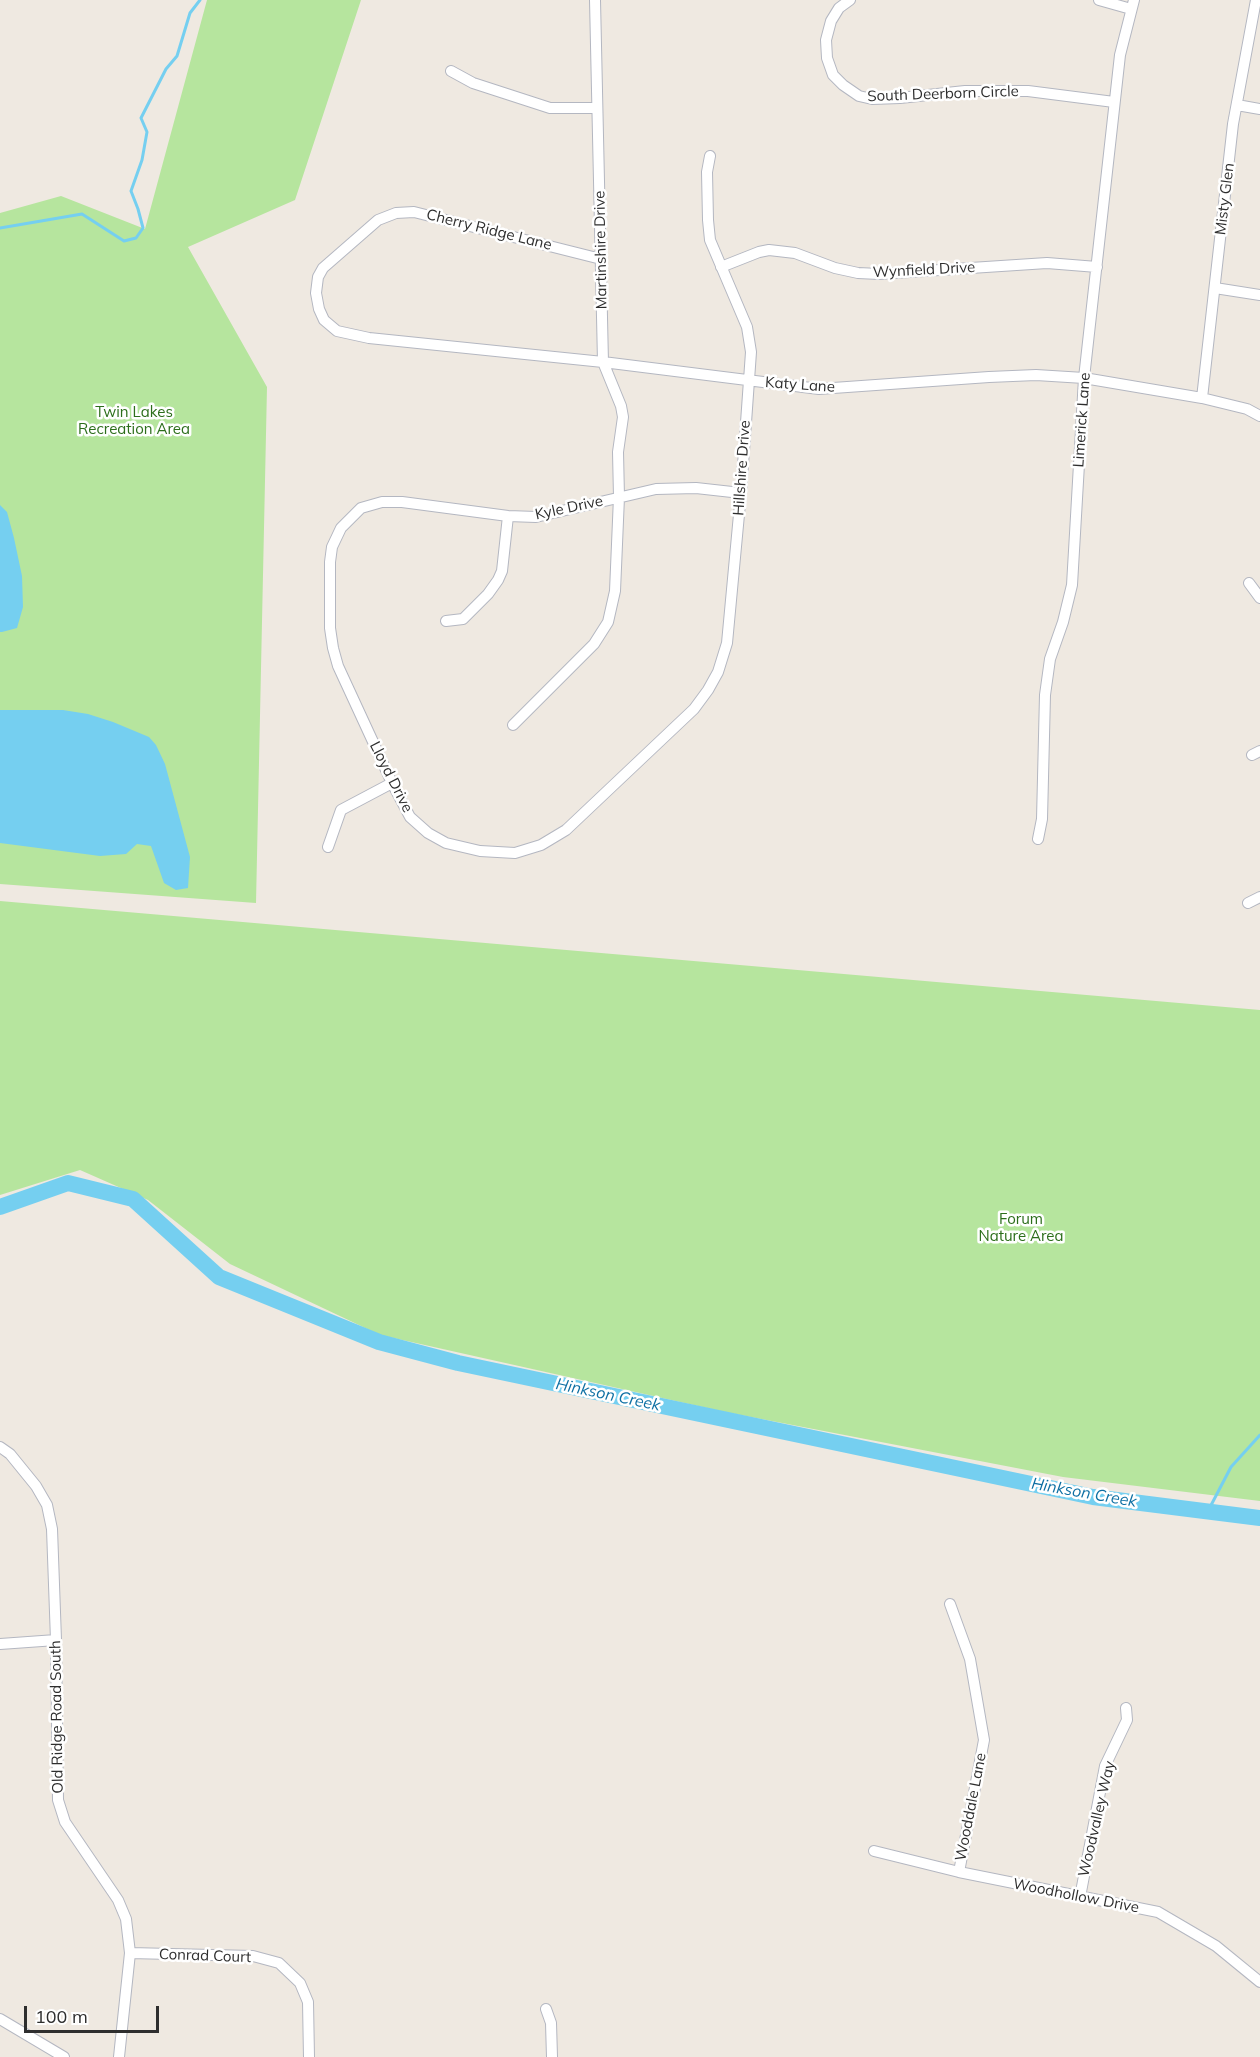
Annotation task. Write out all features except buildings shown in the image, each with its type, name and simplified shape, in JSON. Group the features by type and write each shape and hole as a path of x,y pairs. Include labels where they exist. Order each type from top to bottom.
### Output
{"street":[{"name":"Martinshire Drive","path":"513,725 594,645 608,622 615,591 620,497 618,452 623,417 621,406 603,362 595,0"},
{"name":"South Deerborn Circle","path":"850,0 839,8 831,21 826,40 827,58 833,75 859,96 873,99 964,91 1028,91 1114,102"},
{"path":"1099,0 1133,4"},
{"name":"Misty Glen","path":"1202,398 1237,105 1256,0"},
{"name":"Limerick Lane","path":"1038,839 1042,819 1045,695 1050,659 1063,622 1072,585 1084,378 1120,55 1133,4"},
{"path":"451,71 473,83 550,108 597,108"},
{"path":"1237,105 1260,109"},
{"name":"Hillshire Drive","path":"710,156 707,172 710,240 747,327 751,352 727,643 718,672"},
{"name":"Cherry Ridge Lane","path":"337,332 324,320 319,309 316,293 318,277 323,268 378,220 396,213 414,212 601,259"},
{"name":"Wynfield Drive","path":"722,267 770,250 795,253 835,268 858,273 879,274 1047,263 1097,267"},
{"path":"1215,288 1260,295"},
{"name":"Katy Lane","path":"337,332 369,338 603,362 819,389 1024,376 1084,378 1202,398 1247,409 1260,416"},
{"name":"Kyle Drive","path":"361,508 382,502 402,502 508,516 536,517 656,489 674,487 741,493"},
{"name":"Lloyd Drive","path":"361,508 341,528 332,547 330,628 333,648 338,666 410,817 428,833 446,843 480,851 515,853 541,845 566,830 694,709 718,672"},
{"path":"446,621 463,618 488,594 498,580 502,571 508,516"},
{"path":"1249,583 1260,598"},
{"path":"328,847 340,810 392,783"},
{"path":"1248,903 1260,897"},
{"name":"Old Ridge Road South","path":"0,1447 10,1454 36,1486 47,1505 52,1529 58,1800 64,1822 118,1900 126,1919 130,1953 118,2057"},
{"name":"Wooddale Lane","path":"950,1604 970,1659 984,1740 959,1872"},
{"path":"0,1644 56,1640"},
{"name":"Woodvalley Way","path":"1080,1897 1106,1766 1127,1720 1126,1708"},
{"name":"Woodhollow Drive","path":"874,1851 959,1872 1158,1912 1216,1946 1260,1982"},
{"name":"Conrad Court","path":"130,1953 253,1956 279,1963 300,1983 308,2002 309,2057"},
{"path":"546,2009 551,2023 552,2057"},
{"path":"0,2019 64,2057"}],"green space":[{"name":"Twin Lakes Recreation Area","path":"207,0 361,0 295,200 188,247 267,387 256,903 0,884 0,213 61,196 145,229"},
{"name":"Forum Nature Area","path":"0,901 1260,1010 1260,1501 1063,1477 725,1412 380,1335 230,1264 148,1200 80,1170 0,1195"}],"water":[{"path":"0,505 7,512 14,538 22,576 23,607 17,628 2,632 0,632"},
{"path":"0,710 63,710 88,714 149,737 156,745 165,764 190,857 188,888 176,890 164,883 151,846 137,844 126,854 100,856 0,843"}],"waterway":[{"path":"0,228 82,214 124,241 136,238 143,228 131,191 142,160 147,132 141,118 166,69 177,56 190,13 200,0"},
{"name":"Hinkson Creek","path":"0,1207 68,1183 133,1199 219,1277 379,1342 458,1363 1093,1497 1260,1518"},
{"path":"1208,1511 1231,1467 1260,1435"}]}
